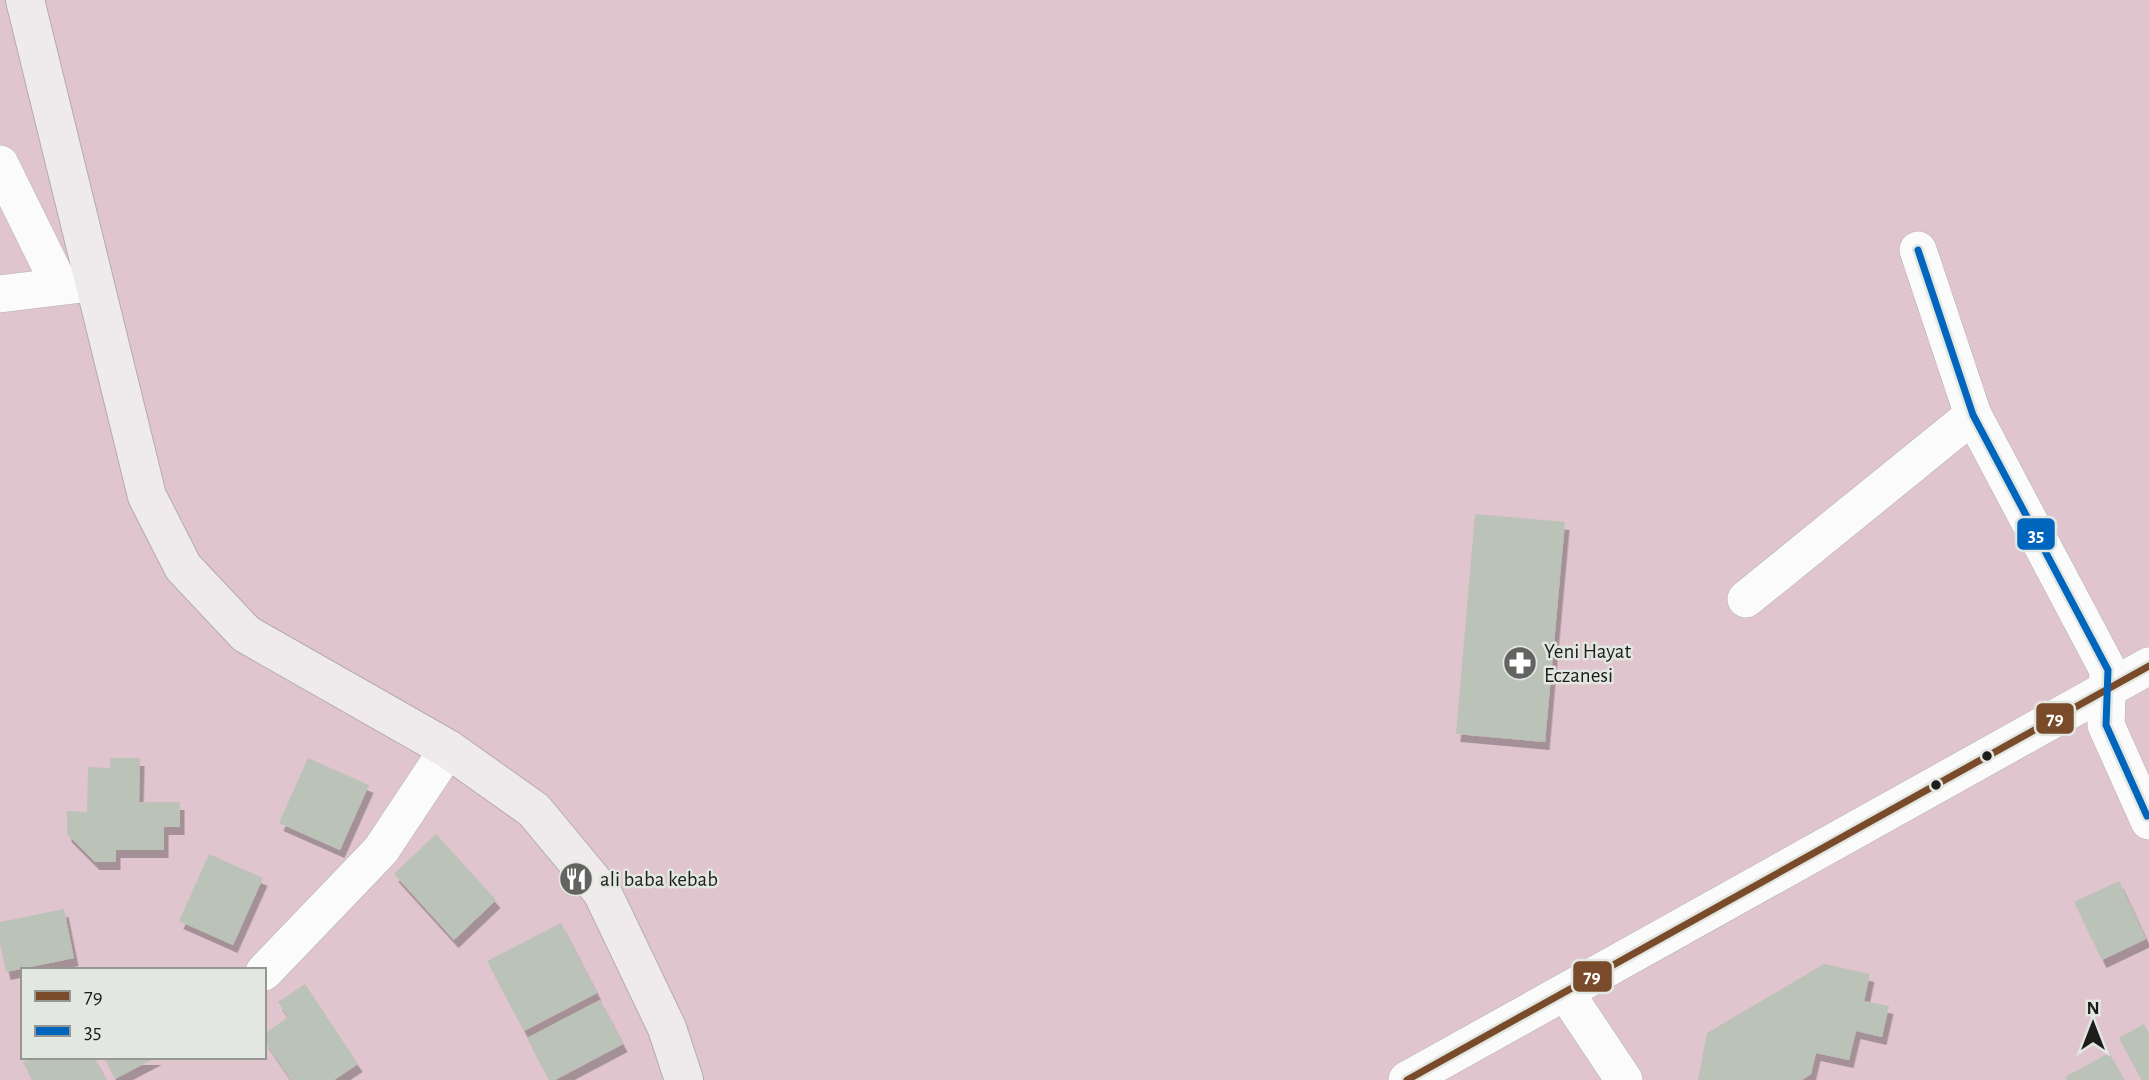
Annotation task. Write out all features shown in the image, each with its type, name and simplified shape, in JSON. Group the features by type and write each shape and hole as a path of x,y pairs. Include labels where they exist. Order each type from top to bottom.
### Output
{"main road":[{"path":"25,0 77,284 147,496 183,567 246,635 448,749 534,810 602,892 667,1028 684,1080"}],"street":[{"path":"0,164 77,284 0,295"},
{"path":"1918,250 1973,415 2108,670 2106,725 2149,821"},
{"path":"1746,599 1973,415"},
{"path":"1407,1080 2149,666"},
{"path":"266,970 381,850 448,749"},
{"path":"1566,993 1624,1080"}],"shaded area":[{"path":"0,0 2149,0 2149,1080 0,1080"}],"building":[{"path":"1475,514 1565,522 1545,742 1456,734"},
{"path":"110,758 140,758 139,802 180,802 180,827 164,827 164,850 116,850 116,862 95,862 67,834 67,811 87,812 88,767 110,768"},
{"path":"308,758 369,785 340,850 279,823"},
{"path":"436,834 496,900 454,940 394,874"},
{"path":"209,854 263,878 233,945 179,921"},
{"path":"2119,881 2146,939 2102,960 2074,902"},
{"path":"64,909 74,958 6,972 0,943 0,922"},
{"path":"561,923 597,993 524,1031 487,961"},
{"path":"1824,964 1870,974 1864,1001 1889,1006 1882,1037 1856,1031 1849,1060 1816,1053 1811,1074 1802,1080 1698,1080 1707,1033"},
{"path":"305,984 358,1064 334,1080 291,1080 266,1043 266,1033 288,1017 278,1002"},
{"path":"600,1000 623,1044 555,1080 549,1080 527,1038"},
{"path":"2144,1024 2149,1033 2149,1080 2142,1080 2119,1038"},
{"path":"2109,1053 2124,1080 2067,1080 2065,1077"},
{"path":"29,1059 95,1059 106,1080 32,1080 23,1062"},
{"path":"105,1059 153,1059 115,1079"}],"transit line":[{"name":"35","path":"1918,250 1973,415 2108,670 2106,725 2147,816"},
{"name":"79","path":"1407,1080 2149,666"}],"place":[{"name":"Yeni Hayat Eczanesi","path":"1520,663"},
{"name":"ali baba kebab","path":"576,879"}]}
